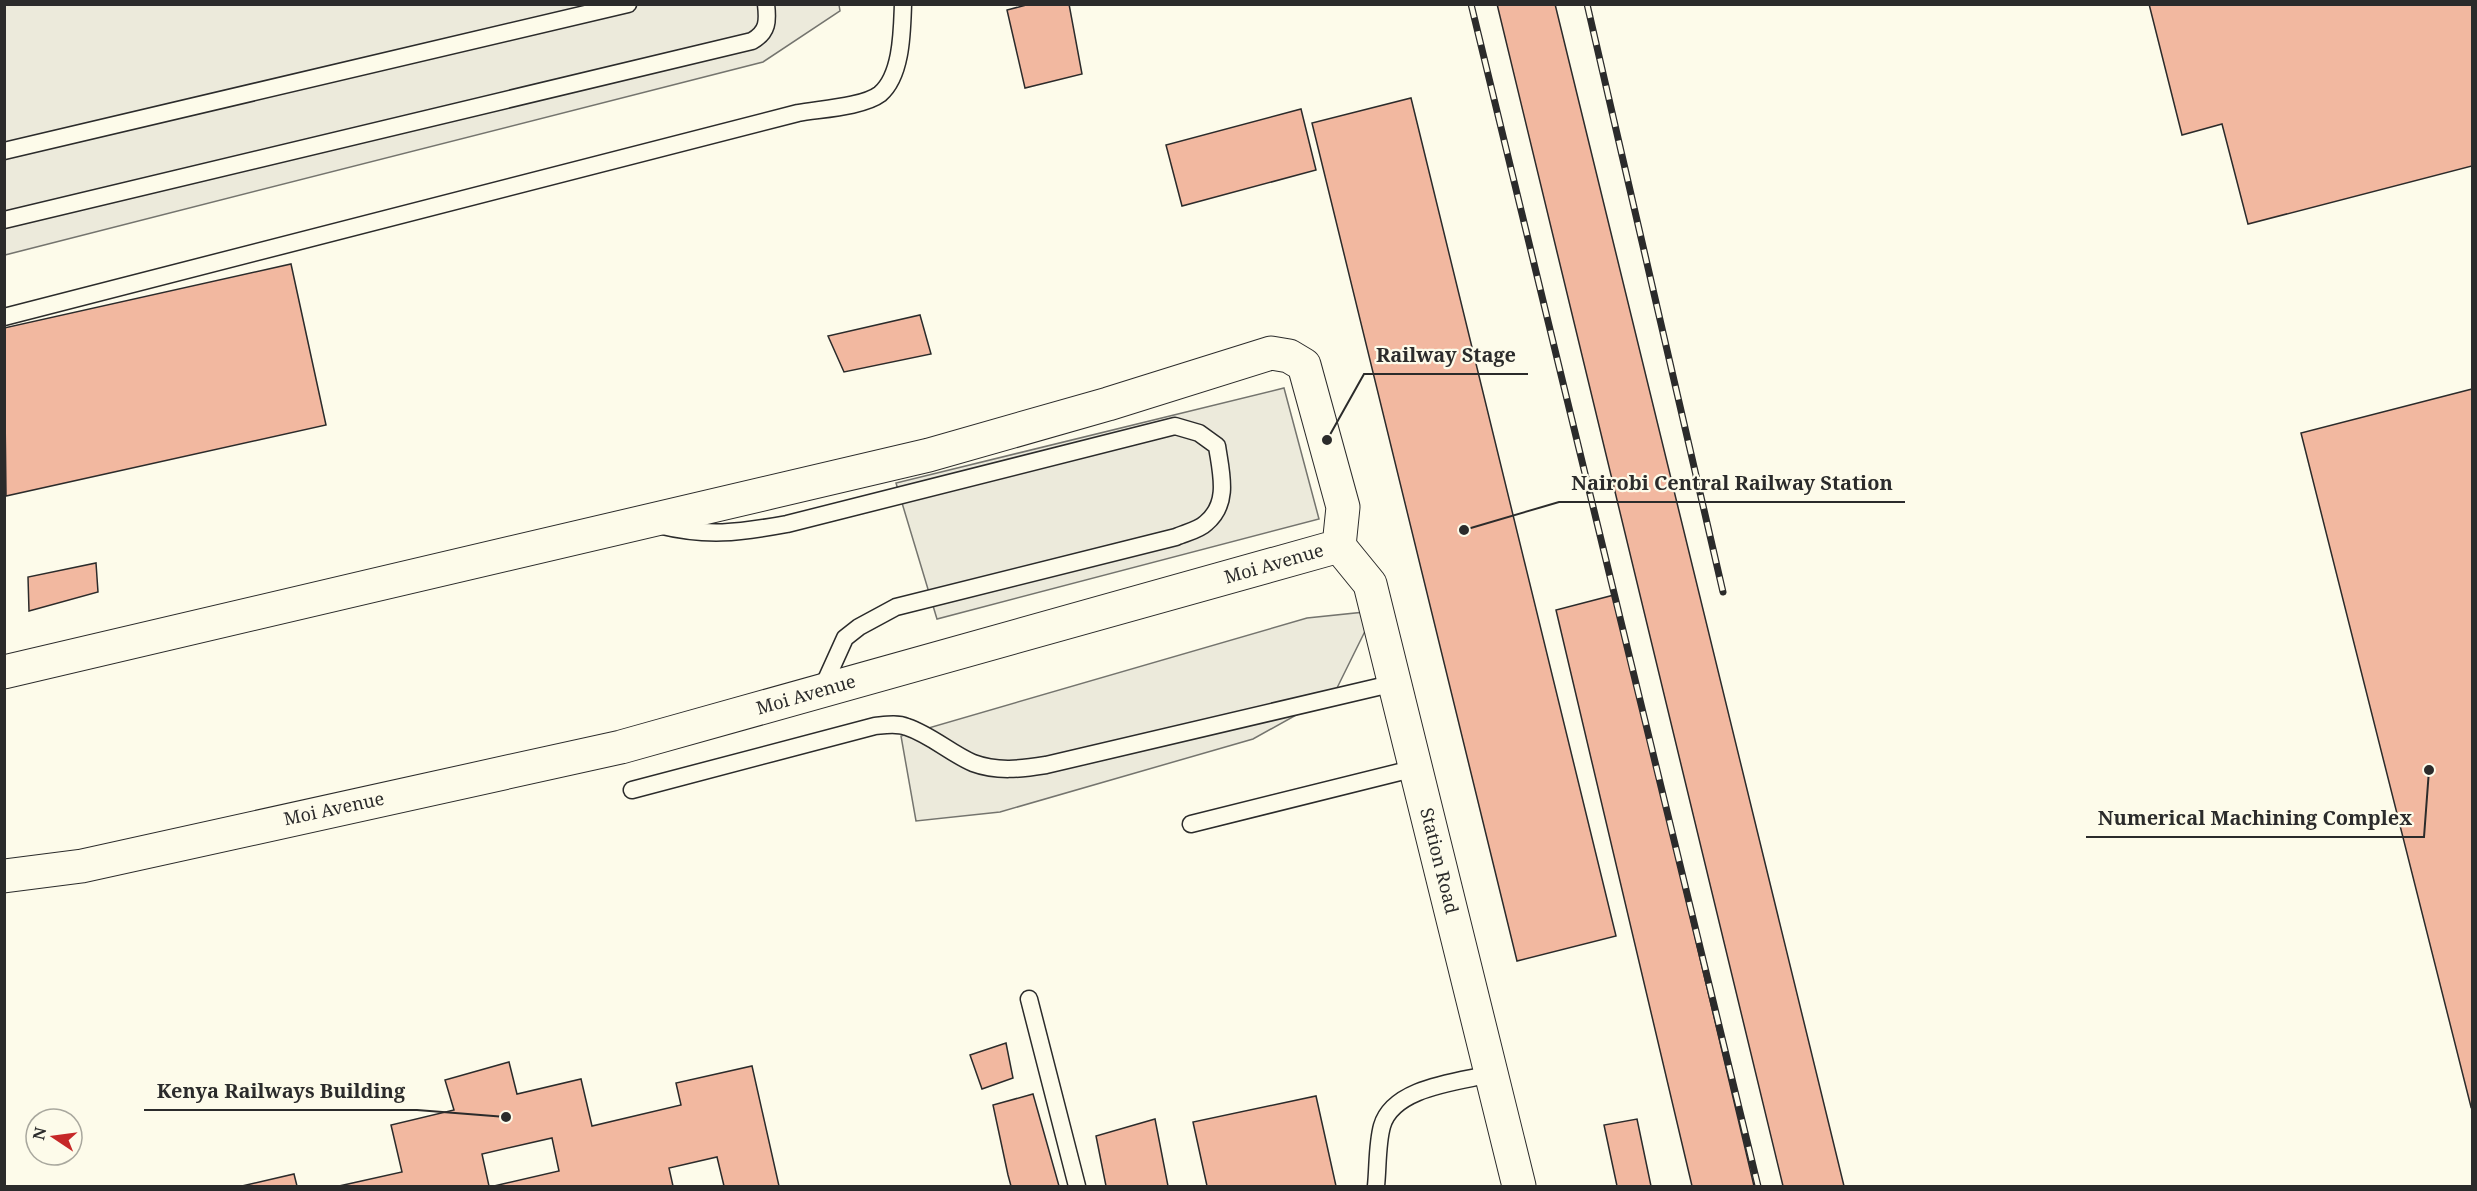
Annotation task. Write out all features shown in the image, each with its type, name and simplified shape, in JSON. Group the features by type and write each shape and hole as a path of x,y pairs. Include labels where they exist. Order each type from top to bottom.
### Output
{"street":[{"name":"Moi Avenue","path":"4,672 929,454 1108,404 1271,353 1289,356 1304,365 1343,507 1339,546 621,747 82,866 4,876"},
{"name":"Station Road","path":"1339,546 1370,584 1520,1186"}],"lane":[{"path":"4,151 628,4"},
{"path":"4,220 752,41 765,30 768,19 766,4"},
{"path":"4,317 787,116 860,102 879,94 890,81 898,58 902,35 903,4"},
{"path":"646,521 686,532 734,533 755,530 787,524 1174,426 1199,433 1217,446 1223,489 1218,510 1205,524 1176,537 896,607 859,627 845,638 821,691"},
{"path":"632,790 875,726 895,724 907,727 972,762 992,768 1014,770 1046,765 1395,682"},
{"path":"1191,824 1416,768"},
{"path":"1029,999 1077,1186"},
{"path":"1376,1186 1383,1125 1395,1104 1416,1092 1491,1074"}],"shaded area":[{"path":"5,5 839,5 840,11 763,62 5,255"},
{"path":"1284,388 1319,519 937,619 896,483"},
{"path":"1375,611 1334,694 1253,739 1000,812 916,821 901,736 1307,618"}],"building":[{"path":"1030,4 1069,4 1082,74 1025,88 1007,10"},
{"path":"1497,4 1555,4 1844,1186 1783,1186"},
{"path":"2149,4 2472,4 2472,166 2248,224 2222,124 2182,135"},
{"path":"1411,98 1616,936 1517,961 1312,123"},
{"path":"1301,109 1316,170 1182,206 1166,145"},
{"path":"291,264 326,425 6,496 4,328"},
{"path":"920,315 931,354 844,372 828,336"},
{"path":"2472,389 2472,1106 2471,1107 2301,433"},
{"path":"96,563 98,592 29,611 28,577"},
{"path":"1614,595 1754,1186 1692,1186 1556,610"},
{"path":"1006,1043 1013,1078 982,1089 970,1055"},
{"path":"509,1062 517,1094 581,1079 592,1126 681,1105 676,1083 752,1066 779,1186 724,1186 717,1157 669,1168 673,1186 494,1186 559,1171 552,1138 482,1154 489,1186 339,1186 402,1172 391,1125 454,1110 445,1080"},
{"path":"1033,1094 1059,1186 1011,1186 993,1105"},
{"path":"1316,1096 1336,1186 1207,1186 1193,1122"},
{"path":"1155,1119 1168,1186 1106,1186 1096,1136"},
{"path":"1637,1119 1651,1186 1617,1186 1604,1125"},
{"path":"294,1174 297,1186 242,1186"}],"railway":[{"path":"1471,4 1758,1186"},
{"path":"1587,4 1723,592"}],"place":[{"name":"Railway Stage","path":"1327,440"},
{"name":"Nairobi Central Railway Station","path":"1464,530"},
{"name":"Numerical Machining Complex","path":"2429,770"},
{"name":"Kenya Railways Building","path":"506,1117"}]}
